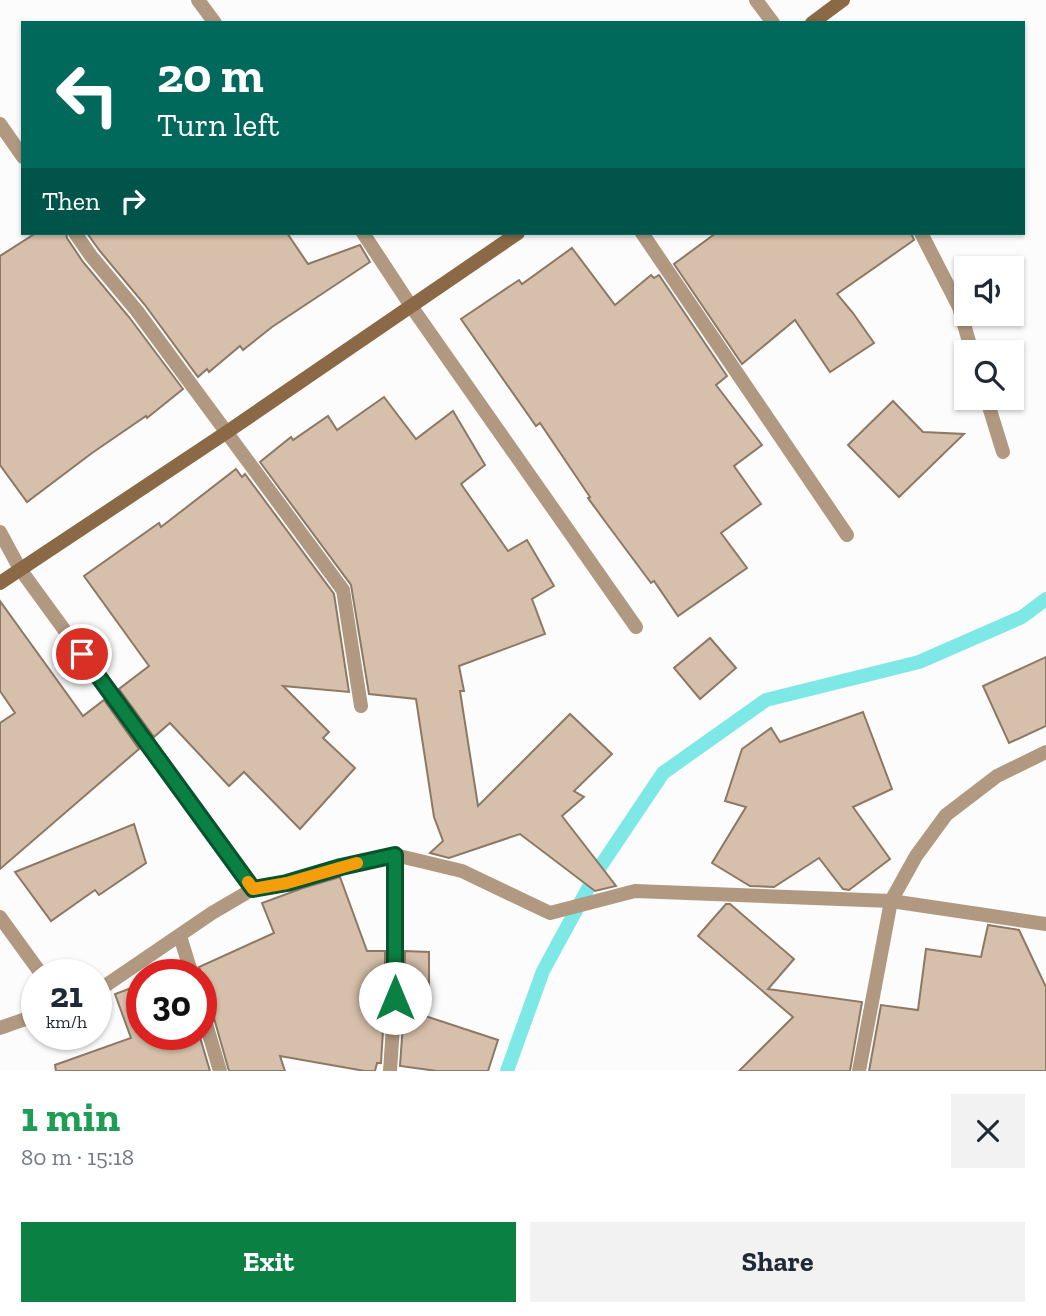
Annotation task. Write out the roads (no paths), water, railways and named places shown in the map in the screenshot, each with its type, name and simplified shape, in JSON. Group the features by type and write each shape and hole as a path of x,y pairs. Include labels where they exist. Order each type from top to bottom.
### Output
{"street":[{"path":"198,0 214,21"},
{"path":"756,0 772,21"},
{"path":"815,21 843,0"},
{"path":"0,124 21,153"},
{"path":"76,235 137,311 343,590 360,706"},
{"path":"364,235 636,627"},
{"path":"0,583 515,235"},
{"path":"643,235 847,535"},
{"path":"923,235 959,307 969,340"},
{"path":"990,410 1003,452"},
{"path":"0,532 20,569 253,889"},
{"path":"859,1071 891,901 916,856 946,815 997,776 1046,752"},
{"path":"390,1071 395,998 395,855"},
{"path":"112,981 212,913 253,889 395,855 463,871 550,913 635,891 891,901 1046,924"},
{"path":"0,917 30,959"},
{"path":"180,936 187,959"},
{"path":"0,1028 21,1021"},
{"path":"214,1050 220,1071"}],"waterway":[{"path":"507,1071 543,971 598,870 663,773 766,700 919,662 1022,617 1046,599"}]}
